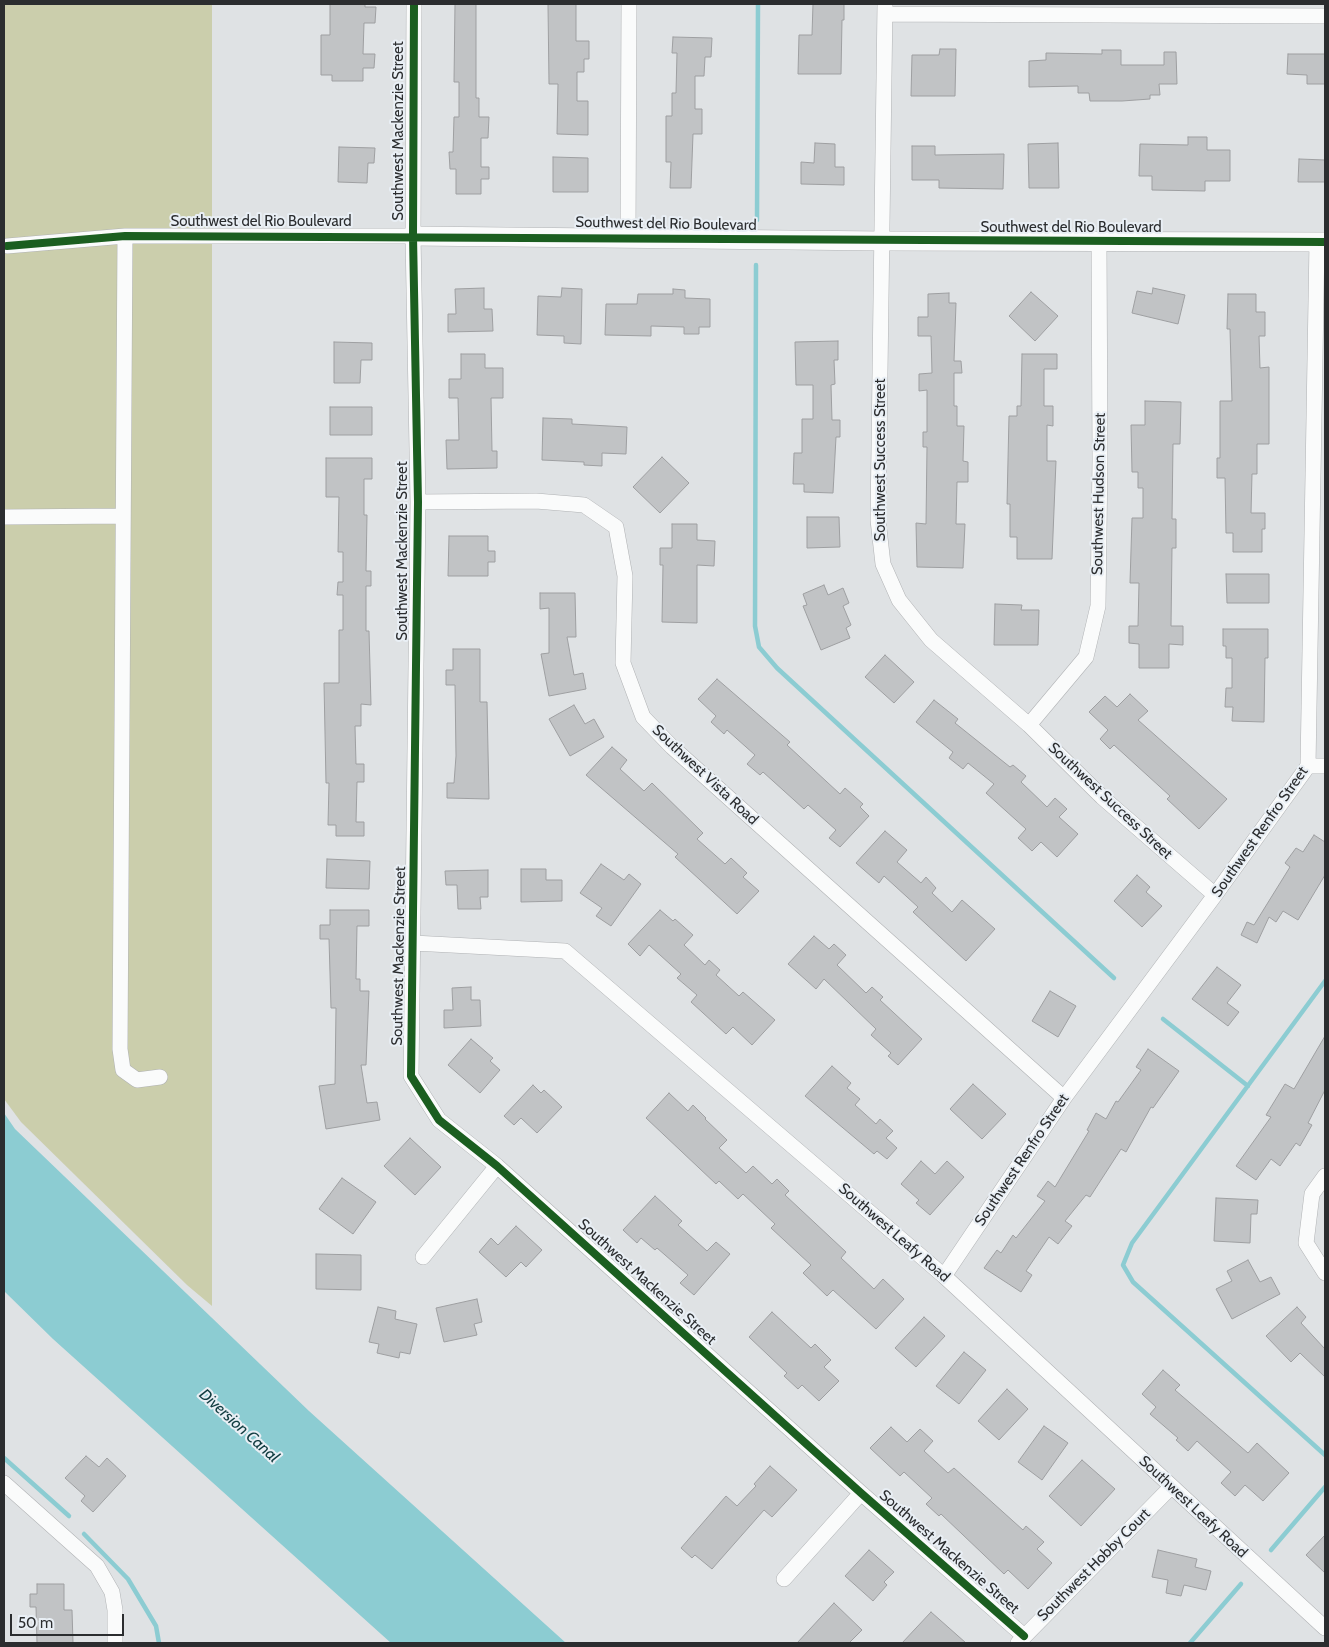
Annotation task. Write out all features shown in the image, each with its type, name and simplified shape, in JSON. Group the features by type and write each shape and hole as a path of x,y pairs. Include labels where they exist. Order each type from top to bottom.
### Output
{"street":[{"name":"Southwest Mackenzie Street","path":"414,4 413,236 418,502 411,1076 439,1120 497,1166 1021,1639"},
{"path":"628,237 629,4"},
{"path":"885,9 1325,16"},
{"name":"Southwest Success Street","path":"885,9 878,520 882,564 899,600 930,640 1029,726 1102,797 1215,895"},
{"name":"Southwest del Rio Boulevard","path":"7,246 125,236 628,237 882,241 1321,242"},
{"path":"125,236 120,1049 123,1070 137,1080 160,1077"},
{"name":"Southwest Hudson Street","path":"1029,726 1086,657 1098,606 1100,459 1099,241"},
{"name":"Southwest Renfro Street","path":"944,1276 1064,1098 1308,766 1321,242"},
{"name":"Southwest Vista Road","path":"418,502 536,501 584,505 616,527 625,576 623,663 643,717 672,747 1064,1098"},
{"path":"4,517 122,516"},
{"path":"1308,766 1325,766"},
{"name":"Southwest Leafy Road","path":"413,943 565,952 944,1276 1325,1628"},
{"path":"423,1256 497,1166"},
{"path":"1325,1176 1312,1194 1306,1243 1325,1273"},
{"path":"4,1483 97,1566 112,1592 115,1610 115,1643"},
{"name":"Southwest Hobby Court","path":"1021,1639 1171,1487"},
{"path":"784,1579 861,1493"}],"green space":[{"path":"4,4 212,4 212,1306 187,1285 21,1122 4,1099"}],"water":[{"name":"Diversion Canal","path":"4,1113 15,1129 309,1411 566,1643 391,1643 53,1339 4,1291"}],"building":[{"path":"330,4 365,4 365,7 376,7 375,23 364,23 363,54 375,54 374,68 363,68 363,81 332,81 332,75 321,75 321,35 330,35"},
{"path":"455,4 476,4 476,98 479,98 479,117 489,117 488,138 481,138 481,167 489,167 489,179 481,179 481,194 456,194 456,169 450,169 449,152 453,152 454,117 459,117 459,82 454,82"},
{"path":"548,4 576,4 576,41 589,41 589,59 584,59 584,72 577,72 577,101 588,101 588,135 557,134 558,84 549,84"},
{"path":"813,4 844,4 841,74 798,74 799,35 812,35"},
{"path":"673,37 712,38 711,57 705,57 704,76 695,76 695,109 702,109 702,134 693,134 691,188 670,188 671,162 666,162 666,116 672,116 672,93 676,93 677,53 672,53"},
{"path":"940,49 956,49 955,96 911,96 912,55 939,55"},
{"path":"1102,50 1121,50 1121,65 1164,65 1164,52 1176,52 1177,84 1159,84 1160,95 1150,95 1150,99 1122,101 1090,101 1089,93 1078,93 1078,86 1029,87 1029,61 1046,60 1046,53 1102,54"},
{"path":"1288,54 1325,54 1325,84 1307,84 1307,75 1287,74"},
{"path":"1188,137 1207,137 1207,150 1230,150 1230,181 1205,181 1205,191 1152,190 1152,176 1139,176 1140,144 1188,145"},
{"path":"815,143 835,144 835,167 844,167 844,185 801,184 801,162 814,163"},
{"path":"1058,143 1059,188 1029,188 1028,144"},
{"path":"912,146 935,146 935,155 1004,154 1003,189 939,188 939,180 912,180"},
{"path":"339,147 375,148 374,163 368,163 367,183 338,182"},
{"path":"553,157 588,158 588,192 553,192"},
{"path":"1299,159 1325,160 1325,182 1298,182"},
{"path":"484,288 484,309 492,309 493,331 448,332 448,314 456,314 455,289"},
{"path":"562,288 582,289 581,344 564,343 564,336 537,335 538,296 561,297"},
{"path":"1153,288 1185,295 1178,324 1132,313 1137,291 1152,294"},
{"path":"673,289 685,290 685,298 710,299 710,327 699,327 699,334 684,334 684,327 651,326 651,336 605,335 606,304 637,304 638,294 673,294"},
{"path":"1031,292 1058,316 1035,341 1009,316"},
{"path":"949,293 949,303 956,303 954,361 961,361 962,373 954,373 954,406 957,406 957,426 964,426 963,461 968,462 968,482 957,482 956,524 965,524 963,568 917,567 916,523 926,524 927,447 923,447 923,432 927,432 927,390 919,391 919,374 932,373 931,336 918,336 918,317 928,317 928,294"},
{"path":"1228,294 1256,294 1256,312 1265,312 1265,336 1259,336 1260,368 1269,367 1269,444 1257,444 1257,474 1252,474 1251,513 1265,513 1265,529 1262,529 1262,552 1233,552 1233,533 1226,533 1225,478 1217,478 1217,458 1220,458 1220,401 1232,401 1230,329 1227,329"},
{"path":"838,341 838,360 834,360 835,384 831,385 832,420 840,420 840,437 836,437 833,493 804,492 804,484 793,484 794,453 802,453 802,419 813,419 813,385 796,385 795,342"},
{"path":"334,342 372,343 372,360 361,360 360,383 334,383"},
{"path":"461,354 485,354 485,368 503,368 503,398 491,398 492,451 497,451 497,468 447,469 446,440 459,440 458,398 449,398 449,379 461,379"},
{"path":"1022,354 1057,354 1057,369 1044,369 1044,406 1053,406 1053,426 1047,425 1047,461 1056,461 1052,559 1017,559 1017,537 1010,537 1010,504 1007,504 1009,416 1017,416 1017,406 1021,406"},
{"path":"1145,401 1181,402 1180,444 1173,444 1172,519 1176,519 1176,548 1172,548 1171,626 1183,626 1183,645 1169,644 1169,668 1139,668 1139,644 1129,643 1129,626 1138,626 1139,583 1130,583 1132,518 1143,518 1143,488 1138,488 1138,472 1132,472 1131,425 1145,425"},
{"path":"330,407 372,407 372,435 330,435"},
{"path":"543,418 572,419 572,424 627,427 626,454 602,453 602,466 584,465 584,462 542,460"},
{"path":"662,457 689,483 660,513 633,487"},
{"path":"326,458 372,458 372,479 364,479 364,515 367,515 366,571 371,571 371,586 366,586 366,631 369,631 371,705 361,704 361,726 355,726 356,764 364,764 364,782 357,782 356,822 364,822 364,836 336,836 336,825 328,825 329,783 326,783 324,683 339,683 339,630 343,630 343,595 337,595 338,582 343,582 343,552 338,552 339,497 326,497"},
{"path":"807,517 839,517 840,547 807,548"},
{"path":"672,524 697,524 697,540 715,541 714,566 697,565 697,623 662,622 663,565 660,565 660,548 672,548"},
{"path":"449,536 488,536 488,551 495,551 495,562 488,562 488,576 448,576"},
{"path":"1226,574 1269,574 1269,603 1227,603"},
{"path":"824,585 828,595 843,588 849,603 843,606 851,625 846,628 850,638 821,650 803,606 807,605 803,594"},
{"path":"540,593 575,593 576,637 567,637 574,675 583,673 586,689 549,696 541,654 549,653 549,608 540,609"},
{"path":"995,604 1022,605 1021,610 1039,610 1038,645 994,645"},
{"path":"1223,629 1268,629 1268,658 1265,658 1264,722 1232,721 1233,707 1225,707 1226,688 1232,688 1232,658 1226,658 1226,646 1223,646"},
{"path":"453,649 480,649 480,702 487,702 489,799 447,798 447,783 454,783 456,756 455,685 446,685 446,670 453,670"},
{"path":"885,655 914,682 894,703 865,677"},
{"path":"717,679 790,742 787,745 840,794 845,788 863,804 860,807 869,816 840,847 829,838 836,830 808,805 804,809 763,772 760,775 747,764 755,755 727,730 724,734 711,722 716,716 698,699"},
{"path":"1130,694 1148,711 1138,720 1227,799 1199,829 1167,799 1170,796 1114,745 1110,749 1100,739 1108,730 1089,712 1105,696 1117,707"},
{"path":"934,700 958,719 955,723 1010,767 1013,765 1026,776 1021,782 1047,807 1055,798 1067,809 1059,817 1078,834 1057,857 1041,842 1032,851 1018,838 1026,829 986,793 994,784 968,763 963,769 949,758 953,752 916,722"},
{"path":"574,705 585,724 594,719 604,737 570,756 549,719"},
{"path":"612,747 627,760 620,769 644,791 652,783 703,833 697,839 725,864 731,858 747,873 743,877 759,891 737,914 675,857 678,854 586,775"},
{"path":"885,831 907,850 897,862 921,883 926,877 936,888 932,893 952,912 962,900 995,929 966,961 913,912 918,907 884,876 879,883 856,863"},
{"path":"1314,835 1325,842 1325,875 1298,920 1283,911 1276,922 1269,917 1257,943 1241,935 1247,922 1254,925 1290,867 1285,863 1296,848 1303,852"},
{"path":"327,859 370,861 369,889 326,888"},
{"path":"601,864 624,880 629,874 641,884 611,926 596,916 602,908 580,893"},
{"path":"521,869 546,869 546,880 562,880 562,901 521,902"},
{"path":"488,870 488,897 480,897 481,909 458,909 457,885 446,885 445,871"},
{"path":"1137,875 1150,887 1146,892 1162,906 1142,927 1114,901"},
{"path":"330,910 369,910 369,926 357,926 356,979 360,979 360,991 369,991 366,1065 361,1065 367,1103 377,1102 380,1120 326,1129 319,1086 335,1084 336,1008 331,1008 329,939 320,939 320,925 330,925"},
{"path":"660,910 673,921 675,919 693,935 684,945 705,965 709,960 720,970 716,975 739,996 743,992 775,1020 752,1045 733,1027 726,1034 691,1002 697,995 677,978 681,974 649,945 640,956 628,944"},
{"path":"814,936 829,949 834,944 846,955 837,965 866,993 872,987 883,997 880,1000 922,1039 898,1065 888,1056 891,1053 871,1035 876,1029 824,979 816,989 788,964"},
{"path":"1217,967 1241,985 1227,1003 1239,1012 1228,1026 1192,999"},
{"path":"471,987 471,1000 480,1000 481,1026 444,1028 444,1010 453,1010 452,988"},
{"path":"1050,991 1076,1006 1058,1037 1032,1021"},
{"path":"1325,1036 1325,1090 1308,1123 1312,1125 1300,1146 1296,1143 1280,1166 1271,1159 1256,1180 1236,1166 1271,1117 1266,1115 1285,1084 1294,1089"},
{"path":"471,1039 493,1058 490,1061 500,1070 480,1093 448,1065"},
{"path":"1148,1049 1179,1071 1153,1108 1151,1107 1126,1152 1121,1149 1090,1197 1086,1195 1065,1221 1072,1226 1058,1244 1049,1237 1026,1271 1032,1275 1021,1292 984,1268 997,1250 1001,1253 1013,1235 1016,1238 1045,1201 1037,1196 1048,1181 1055,1187 1089,1131 1087,1130 1096,1113 1106,1119 1116,1101 1118,1102 1141,1070 1136,1067"},
{"path":"832,1066 851,1083 847,1088 860,1099 855,1105 876,1124 880,1119 893,1131 886,1138 897,1148 887,1159 877,1151 874,1154 805,1096"},
{"path":"973,1084 1006,1114 982,1139 950,1109"},
{"path":"533,1085 541,1093 544,1090 562,1107 537,1133 521,1118 514,1125 504,1116"},
{"path":"669,1093 688,1111 693,1105 706,1118 727,1140 719,1148 746,1173 753,1166 772,1184 777,1179 789,1191 785,1195 846,1252 841,1258 874,1289 883,1279 904,1299 876,1329 833,1290 827,1296 803,1273 811,1265 771,1228 775,1224 743,1194 738,1199 719,1181 716,1184 646,1118"},
{"path":"410,1138 441,1167 415,1195 384,1166"},
{"path":"921,1161 935,1174 947,1161 964,1177 930,1215 916,1203 919,1200 901,1184"},
{"path":"342,1178 376,1202 353,1234 319,1209"},
{"path":"655,1196 682,1221 678,1225 707,1251 716,1242 730,1254 694,1295 680,1283 688,1275 657,1248 655,1250 641,1238 637,1243 623,1230"},
{"path":"1216,1198 1258,1200 1257,1214 1251,1214 1250,1243 1214,1241"},
{"path":"516,1226 542,1250 526,1267 521,1262 506,1277 479,1252 491,1238 498,1245"},
{"path":"316,1254 361,1255 361,1290 316,1289"},
{"path":"1248,1260 1260,1282 1271,1277 1280,1294 1232,1319 1216,1289 1232,1281 1227,1271"},
{"path":"477,1299 482,1322 474,1324 477,1335 444,1342 436,1308"},
{"path":"378,1307 396,1311 395,1319 417,1324 410,1354 400,1352 399,1358 377,1353 379,1344 369,1342"},
{"path":"1297,1307 1306,1317 1301,1323 1325,1349 1325,1377 1300,1353 1291,1362 1266,1336"},
{"path":"772,1312 811,1348 815,1344 831,1360 824,1367 839,1381 819,1401 802,1385 798,1389 784,1376 787,1373 749,1337"},
{"path":"924,1317 945,1336 916,1367 895,1348"},
{"path":"964,1352 986,1370 959,1404 936,1386"},
{"path":"1163,1370 1180,1385 1175,1390 1248,1453 1257,1443 1289,1473 1263,1501 1245,1485 1235,1496 1221,1483 1231,1472 1197,1441 1188,1451 1176,1440 1178,1438 1150,1414 1156,1407 1142,1394"},
{"path":"1007,1389 1028,1409 999,1440 978,1421"},
{"path":"1044,1426 1068,1443 1042,1480 1018,1462"},
{"path":"891,1427 907,1442 920,1429 933,1441 924,1451 948,1473 954,1468 1023,1530 1026,1526 1044,1542 1037,1549 1052,1563 1028,1589 1008,1570 1004,1574 941,1514 939,1516 926,1504 932,1498 904,1472 900,1476 870,1448"},
{"path":"86,1456 99,1467 107,1458 126,1476 93,1512 81,1501 85,1496 65,1478"},
{"path":"1082,1460 1115,1489 1081,1526 1049,1496"},
{"path":"770,1466 797,1490 772,1517 764,1510 712,1569 695,1555 692,1558 681,1548 726,1496 737,1506 756,1486 754,1484"},
{"path":"1325,1535 1325,1573 1306,1555"},
{"path":"869,1550 894,1572 884,1582 887,1585 873,1601 845,1576"},
{"path":"1158,1550 1197,1559 1195,1567 1211,1571 1206,1590 1184,1585 1181,1596 1166,1593 1168,1580 1152,1577"},
{"path":"37,1584 64,1584 64,1610 72,1610 73,1643 37,1643 36,1607 30,1607 30,1594 37,1594"},
{"path":"834,1603 862,1630 849,1643 797,1643"},
{"path":"931,1612 966,1643 902,1643"}],"waterway":[{"path":"757,220 758,4"},
{"path":"756,265 755,626 759,647 777,668 1114,978"},
{"path":"1325,981 1132,1243 1123,1265 1133,1282 1325,1455"},
{"path":"1163,1019 1248,1086"},
{"path":"4,1458 69,1516"},
{"path":"1271,1550 1325,1487"},
{"path":"84,1534 128,1579 156,1626 159,1643"},
{"path":"1190,1643 1241,1584"}],"cycle path":[{"path":"414,4 413,236 418,502 411,1076 439,1120 497,1166 861,1493 1024,1636"},
{"path":"7,246 125,236 1325,242"}]}
